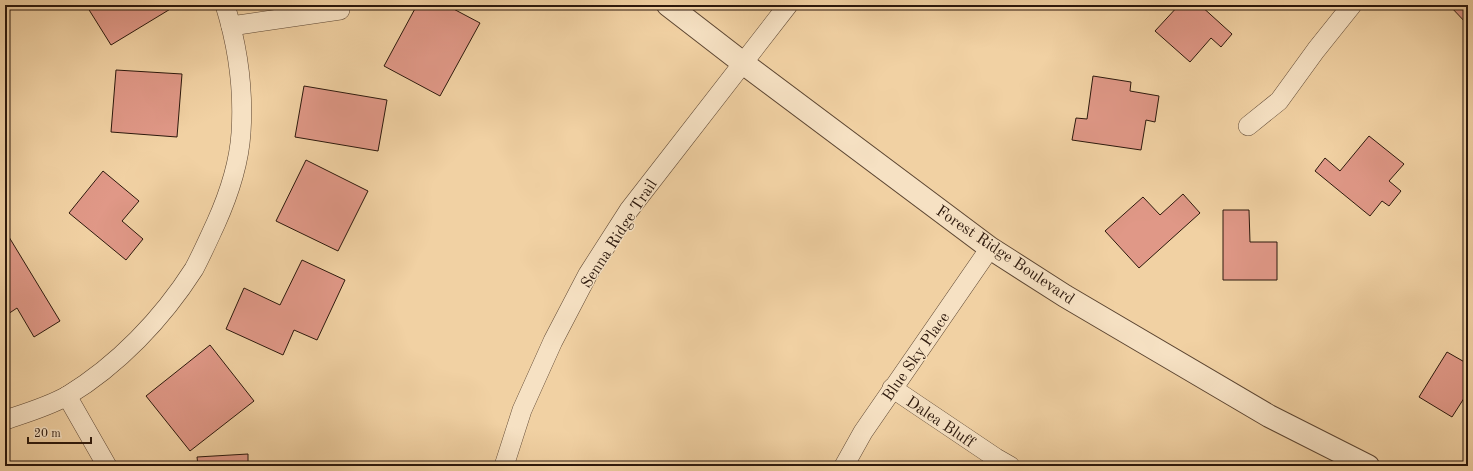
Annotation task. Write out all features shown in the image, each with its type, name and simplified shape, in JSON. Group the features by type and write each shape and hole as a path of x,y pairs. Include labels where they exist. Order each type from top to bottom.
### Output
{"street":[{"path":"5,420 39,409 66,396 97,375 125,352 151,326 174,298 194,268 225,202 236,169 241,134 242,98 240,72 231,26 225,5"},
{"name":"Forest Ridge Boulevard","path":"668,5 990,248 1065,296 1269,416 1368,466"},
{"name":"Senna Ridge Trail","path":"504,466 522,410 553,341 588,274 629,210 788,5"},
{"path":"1248,126 1279,100 1352,5"},
{"path":"231,26 340,10"},
{"name":"Blue Sky Place","path":"844,466 863,432 892,388 990,248"},
{"name":"Dalea Bluff","path":"892,388 1010,466"},
{"path":"66,396 107,466"}],"building":[{"path":"86,5 171,5 172,8 111,45"},
{"path":"417,5 446,5 480,23 440,96 384,66"},
{"path":"1179,5 1200,5 1232,34 1221,47 1211,38 1190,62 1155,31"},
{"path":"1449,5 1468,5 1468,25"},
{"path":"116,70 182,74 177,137 111,132"},
{"path":"1093,76 1131,82 1130,91 1159,96 1155,122 1146,120 1141,150 1072,140 1076,118 1087,119"},
{"path":"304,86 387,100 378,151 295,137"},
{"path":"1369,136 1404,164 1389,181 1401,191 1389,206 1382,201 1370,216 1315,171 1325,158 1340,171"},
{"path":"306,160 368,191 338,251 276,221"},
{"path":"103,171 139,201 122,221 143,239 126,260 69,213"},
{"path":"1183,194 1200,213 1139,268 1105,231 1143,197 1160,215"},
{"path":"1223,210 1249,210 1250,242 1277,242 1277,280 1223,280"},
{"path":"9,237 60,321 34,337 17,308 5,316 5,240"},
{"path":"302,260 345,280 317,340 294,330 283,355 226,329 244,288 280,305"},
{"path":"210,345 254,401 190,451 146,396"},
{"path":"1447,352 1468,364 1468,392 1452,417 1419,397"},
{"path":"248,454 248,466 198,466 197,457"}]}
